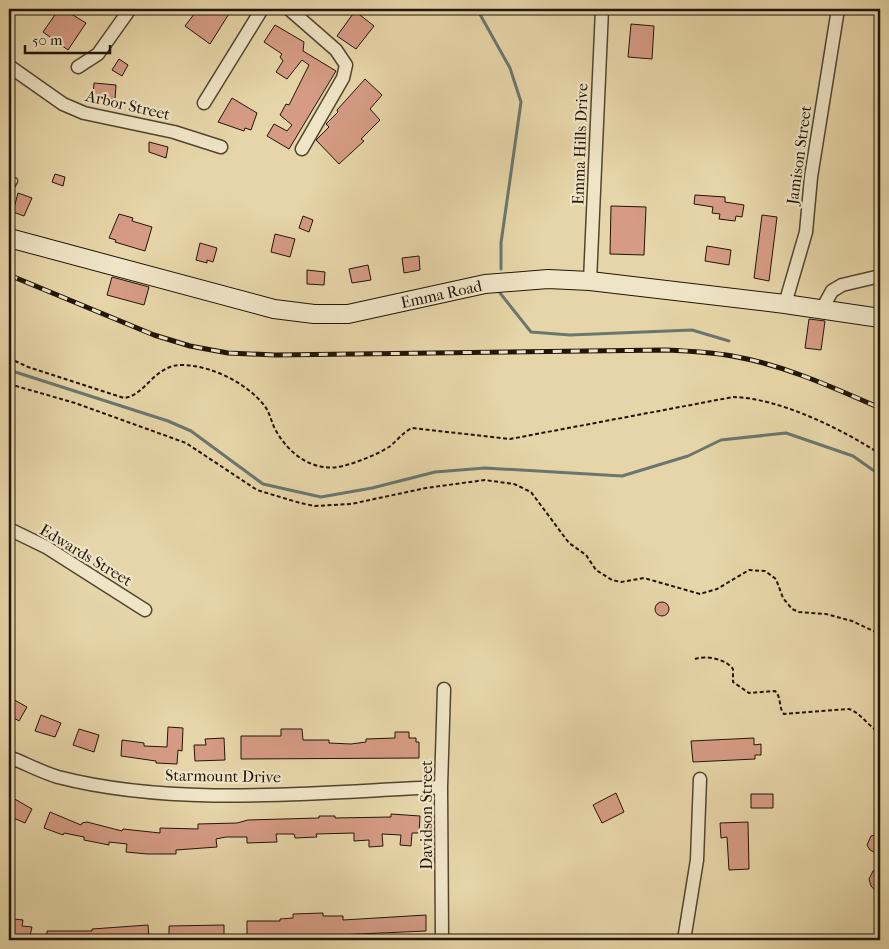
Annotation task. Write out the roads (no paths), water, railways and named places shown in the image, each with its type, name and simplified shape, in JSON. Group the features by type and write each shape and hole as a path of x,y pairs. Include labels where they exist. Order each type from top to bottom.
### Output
{"street":[{"path":"78,66 98,54 130,9"},
{"path":"204,103 262,9"},
{"path":"289,9 336,50 346,65 344,78 302,148"},
{"name":"Emma Hills Drive","path":"590,281 602,9"},
{"name":"Jamison Street","path":"785,304 806,232 811,177 838,9"},
{"name":"Arbor Street","path":"9,66 63,104 84,113 174,132 222,148"},
{"name":"Emma Road","path":"9,238 274,309 314,314 348,314 484,284 548,279 590,281 785,304 880,318"},
{"path":"822,309 832,291 842,285 880,276"},
{"name":"Edwards Street","path":"9,529 46,547 145,610"},
{"name":"Davidson Street","path":"442,940 441,787 444,689"},
{"name":"Starmount Drive","path":"9,757 56,776 94,785 211,795 441,787"},
{"path":"684,940 697,860 700,779"}],"lane":[{"path":"9,189 14,181"}],"waterway":[{"path":"477,9 510,68 521,102 501,243 501,269"},
{"path":"500,293 531,332 570,335 692,330 729,341"},
{"path":"9,370 168,421 191,431 263,484 321,497 372,488 435,472 485,468 622,476 688,456 721,440 786,433 853,456 880,475"}],"railway":[{"path":"9,275 154,335 190,346 228,353 275,355 666,350 699,352 732,356 770,365 844,392 880,408"}]}
